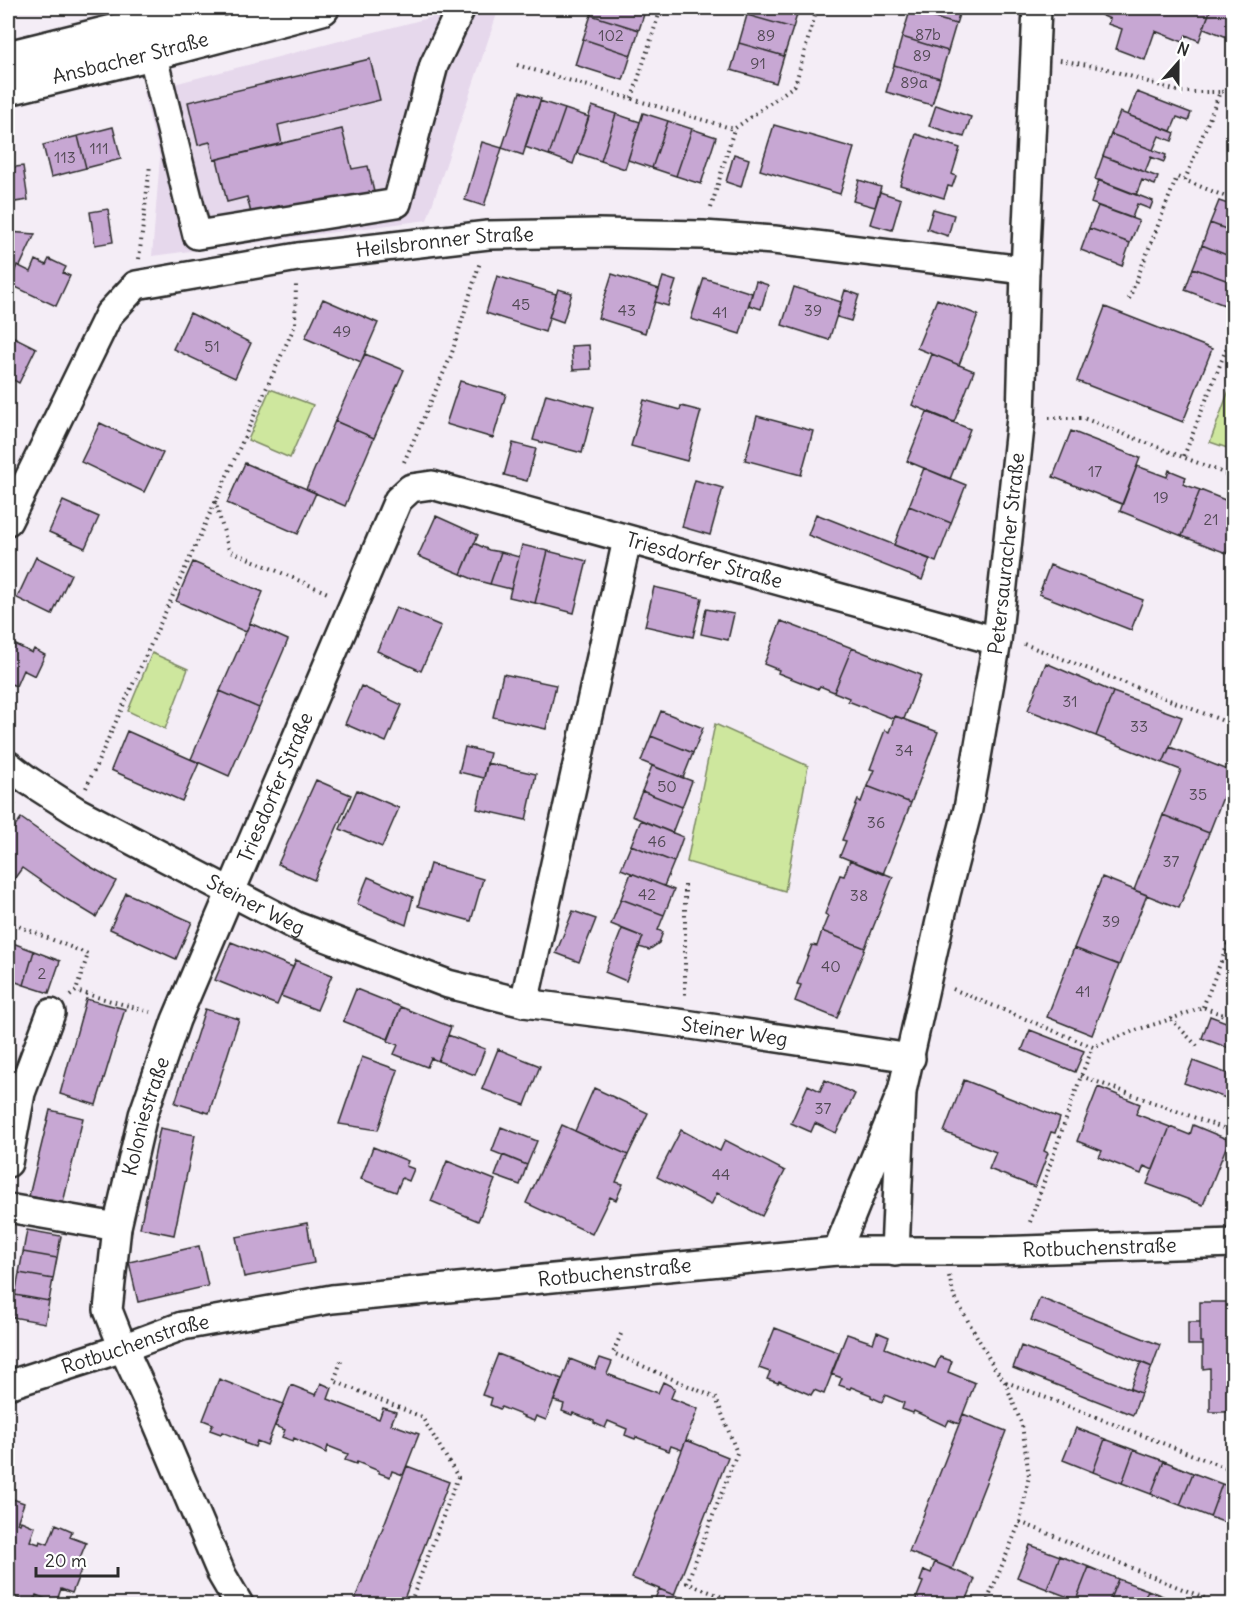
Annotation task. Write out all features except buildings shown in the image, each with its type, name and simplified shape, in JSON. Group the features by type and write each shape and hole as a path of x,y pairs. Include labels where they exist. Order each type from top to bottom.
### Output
{"main road":[{"name":"Ansbacher Straße","path":"8,58 210,8"},
{"name":"Ansbacher Straße","path":"8,87 152,53 322,8"}],"street":[{"path":"152,53 196,235 397,203 434,65 460,8"},
{"name":"Petersauracher Straße","path":"837,1251 902,1090 968,809 997,642 1021,418 1037,8"},
{"name":"Heilsbronner Straße","path":"136,285 298,257 488,235 598,233 703,235 774,240 1025,270"},
{"path":"8,521 109,314 136,285"},
{"name":"Triesdorfer Straße","path":"230,892 398,500 411,488 432,485 997,642"},
{"path":"524,1003 627,540"},
{"name":"Steiner Weg","path":"8,765 76,811 296,926 448,984 524,1003 685,1024 910,1058"},
{"name":"Koloniestraße","path":"230,892 176,1020 143,1114 117,1227 108,1310 222,1575 239,1605"},
{"path":"8,1163 21,1093 51,1013"},
{"name":"Petersauracher Straße","path":"895,1252 902,1090"},
{"path":"8,1208 117,1227"},
{"name":"Rotbuchenstraße","path":"8,1385 123,1348 182,1326 332,1299 837,1251 1020,1251 1233,1243"}],"path":[{"path":"632,98 661,8"},
{"path":"703,235 734,129 795,85 817,8"},
{"path":"1034,54 1104,68 1180,92 1233,91"},
{"path":"517,65 734,129"},
{"path":"1185,180 1220,92"},
{"path":"136,285 151,160"},
{"path":"1129,299 1177,177 1233,200"},
{"path":"411,488 400,469 452,356 488,235"},
{"path":"76,811 295,325 298,257"},
{"path":"1184,456 1233,329"},
{"path":"1021,418 1083,418 1233,477"},
{"path":"215,501 229,550 353,604"},
{"path":"997,642 1028,644 1233,724"},
{"path":"685,885 685,1024"},
{"path":"8,922 88,954 76,991 51,1013"},
{"path":"1203,1007 1233,929"},
{"path":"927,979 1093,1047"},
{"path":"76,991 176,1020"},
{"path":"1020,1251 1093,1047 1136,1029 1203,1007 1233,1019"},
{"path":"1171,1019 1200,1049"},
{"path":"1081,1076 1233,1132"},
{"path":"944,1252 954,1296 994,1367 1005,1382 1022,1425 1029,1476 1020,1522 986,1605"},
{"path":"621,1335 613,1353 716,1398 737,1453 687,1583 740,1605"},
{"path":"341,1361 334,1381 422,1416 458,1477 410,1605"},
{"path":"1005,1382 1233,1471"},
{"path":"1020,1522 1219,1605"}],"shaded area":[{"path":"467,8 499,8 427,220 152,256 160,158 143,92"}],"green space":[{"path":"1233,379 1233,450 1210,442"},
{"path":"270,389 313,405 290,458 248,440"},
{"path":"152,653 188,669 165,729 128,711"},
{"path":"715,724 808,766 785,891 687,862"}]}
